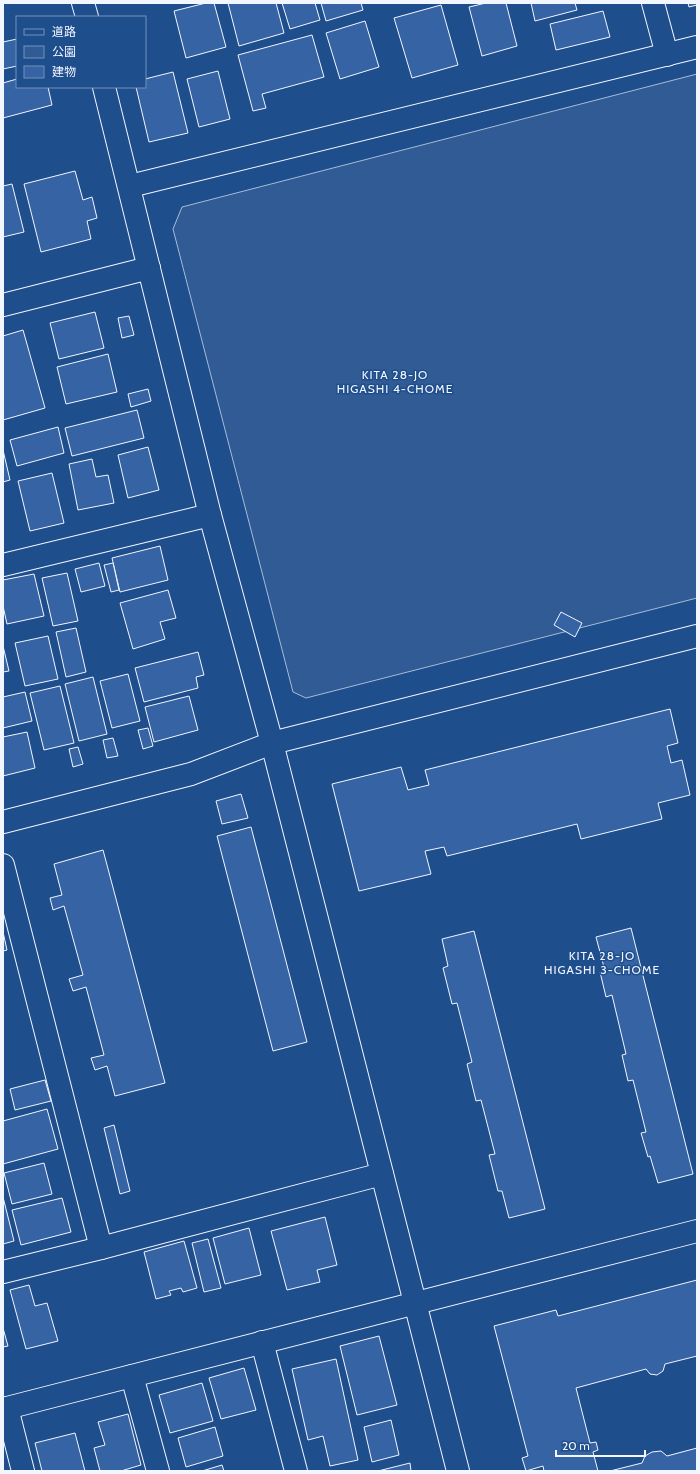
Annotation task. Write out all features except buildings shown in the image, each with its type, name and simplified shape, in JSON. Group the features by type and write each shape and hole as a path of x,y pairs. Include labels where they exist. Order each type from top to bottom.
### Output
{"street":[{"path":"653,3 667,55"},
{"path":"130,186 667,55 697,46"},
{"path":"104,88 130,186 210,515 272,743 458,1471"},
{"path":"3,305 149,268"},
{"path":"3,564 210,515"},
{"path":"3,822 190,774 272,743 697,636"},
{"path":"3,866 101,1248"},
{"path":"3,1272 101,1248 382,1174"},
{"path":"23,1471 5,1408 697,1231"},
{"path":"262,1342 296,1471"},
{"path":"132,1376 158,1471"}],"green space":[{"path":"697,74 697,598 306,698 293,692 173,229 182,207"}],"district":[{"name":"KITA 28-JO HIGASHI 4-CHOME","path":"395,381"},
{"name":"KITA 28-JO HIGASHI 3-CHOME","path":"602,962"}]}
